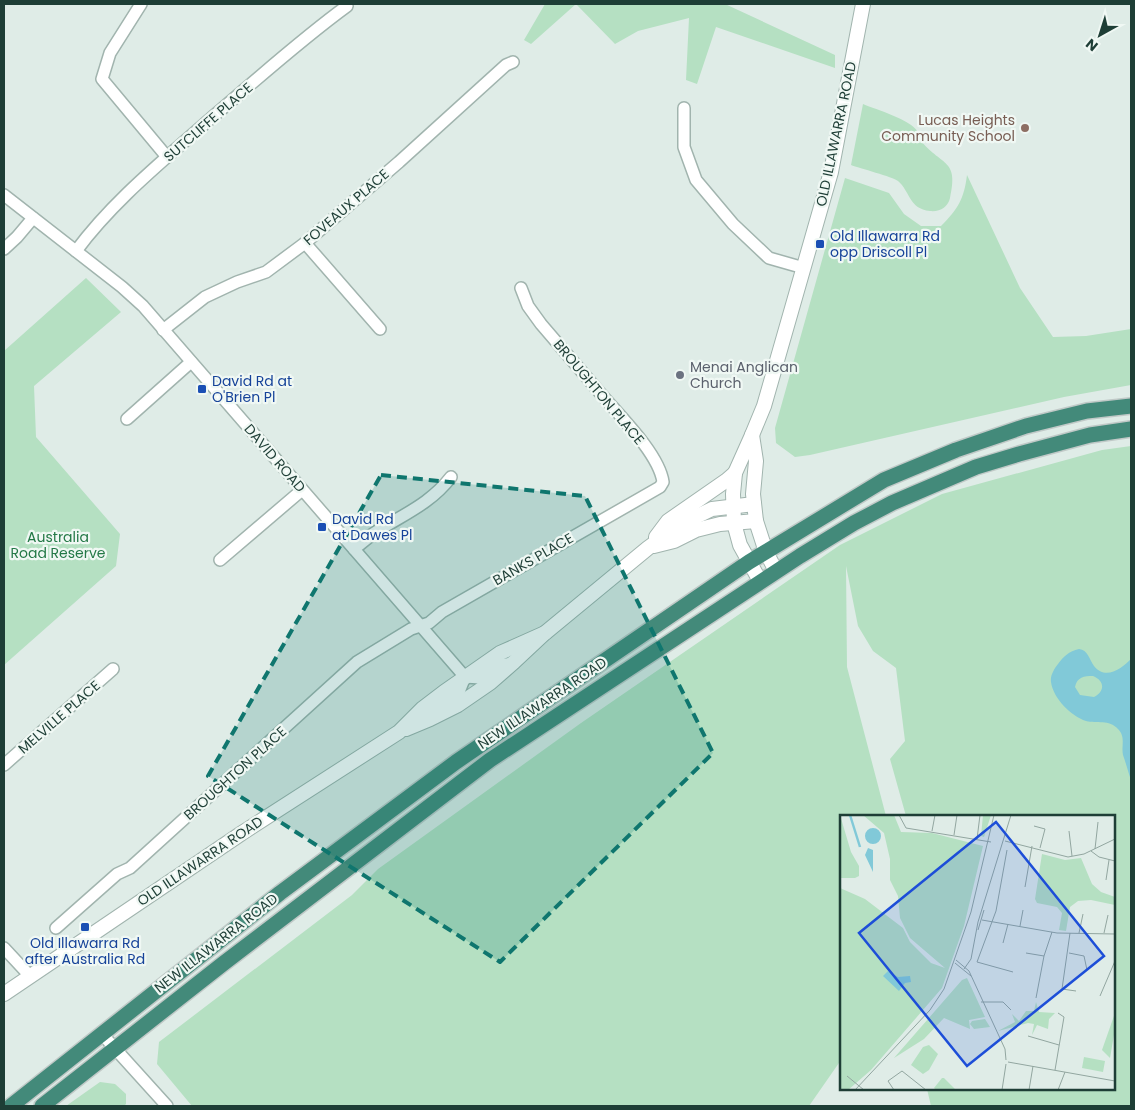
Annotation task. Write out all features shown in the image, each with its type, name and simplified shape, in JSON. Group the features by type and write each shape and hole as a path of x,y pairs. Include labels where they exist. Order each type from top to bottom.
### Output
{"highway":[{"name":"NEW ILLAWARRA ROAD","path":"11,1106 280,893 456,762 749,562 884,480 956,450 1026,426 1087,411 1131,406"},
{"name":"NEW ILLAWARRA ROAD","path":"42,1106 325,885 490,760 776,571 854,523 885,507 976,467 1090,435 1131,430"}],"street":[{"path":"140,4 110,53 102,79 167,157"},
{"name":"SUTCLIFFE PLACE","path":"76,251 115,205 167,157 315,30 347,6 345,4"},
{"name":"OLD ILLAWARRA ROAD","path":"760,581 740,545 734,523 735,473 764,406 831,172 863,4"},
{"name":"FOVEAUX PLACE","path":"163,330 205,297 237,282 266,272 305,243 405,157 506,65 513,62"},
{"path":"684,108 684,147 696,180 734,224 769,258 804,268"},
{"name":"DAVID ROAD","path":"4,195 122,287 143,306 465,677"},
{"path":"4,249 33,218"},
{"path":"305,243 380,329"},
{"name":"BROUGHTON PLACE","path":"521,288 528,306 540,324 638,436 652,456 662,475 663,482 660,487 649,494"},
{"path":"127,419 191,362"},
{"path":"752,435 756,461 754,504 756,521 766,552 776,571"},
{"name":"OLD ILLAWARRA ROAD","path":"648,548 668,521 735,473"},
{"path":"354,549 374,533 430,500 451,477"},
{"path":"220,560 302,490"},
{"name":"BANKS PLACE","path":"419,626 429,623 442,612 649,494"},
{"name":"OLD ILLAWARRA ROAD","path":"4,994 242,833 399,732 430,720 490,683 545,633 648,548 681,524 712,509 754,504"},
{"name":"OLD ILLAWARRA ROAD","path":"648,548 674,542 696,530 720,524 756,521"},
{"name":"BROUGHTON PLACE","path":"56,928 116,874 130,868 357,662 419,626"},
{"name":"OLD ILLAWARRA ROAD","path":"399,732 423,708 500,653 545,633"},
{"path":"430,720 438,708 451,700 459,692 465,677 480,678 498,666 514,662"},
{"name":"MELVILLE PLACE","path":"4,765 114,669"},
{"path":"4,948 30,976"},
{"path":"101,1033 164,1105"}],"highlighted area":[{"path":"381,475 585,496 713,753 500,962 208,776"}],"green space":[{"path":"545,4 576,4 531,44 524,40"},
{"path":"576,4 725,4 835,55 835,68 716,27 697,84 686,80 689,18 638,31 615,44"},
{"path":"863,104 893,115 914,127 929,150 947,164 952,176 952,185 949,201 943,208 937,211 923,210 914,203 902,185 895,179 851,165"},
{"path":"967,175 1020,288 1053,337 1086,336 1131,329 1131,385 1064,397 795,457 776,443 775,428 845,178 889,193 904,214 921,226 941,226 959,203 964,191"},
{"name":"Australia Road Reserve","path":"86,278 121,312 34,386 36,437 120,534 116,566 4,665 4,351"},
{"path":"1131,446 1131,1106 931,1106 927,1090 1115,1090 1115,815 906,815 890,759 905,741 896,668 873,651 858,626 846,566 847,667 886,815 840,815 840,1061 809,1106 192,1106 157,1064 159,1042 352,895 378,869 581,723 840,545 942,494 1102,450"},
{"path":"100,1082 115,1084 126,1094 126,1104 124,1106 66,1106"}],"water":[{"path":"1075,650 1084,651 1094,666 1099,670 1109,673 1119,669 1131,659 1131,780 1123,755 1123,738 1118,729 1111,724 1080,719 1064,706 1052,688 1051,677 1055,668 1064,657","holes":["1090,676 1097,678 1102,686 1098,695 1094,697 1080,695 1075,687 1079,679"]}],"place":[{"name":"Lucas Heights Community School","path":"1025,128"},
{"name":"Old Illawarra Rd opp Driscoll Pl","path":"820,244"},
{"name":"Menai Anglican Church","path":"680,375"},
{"name":"David Rd at O'Brien Pl","path":"202,389"},
{"name":"David Rd at Dawes Pl","path":"322,527"},
{"name":"Old Illawarra Rd after Australia Rd","path":"85,927"}]}
